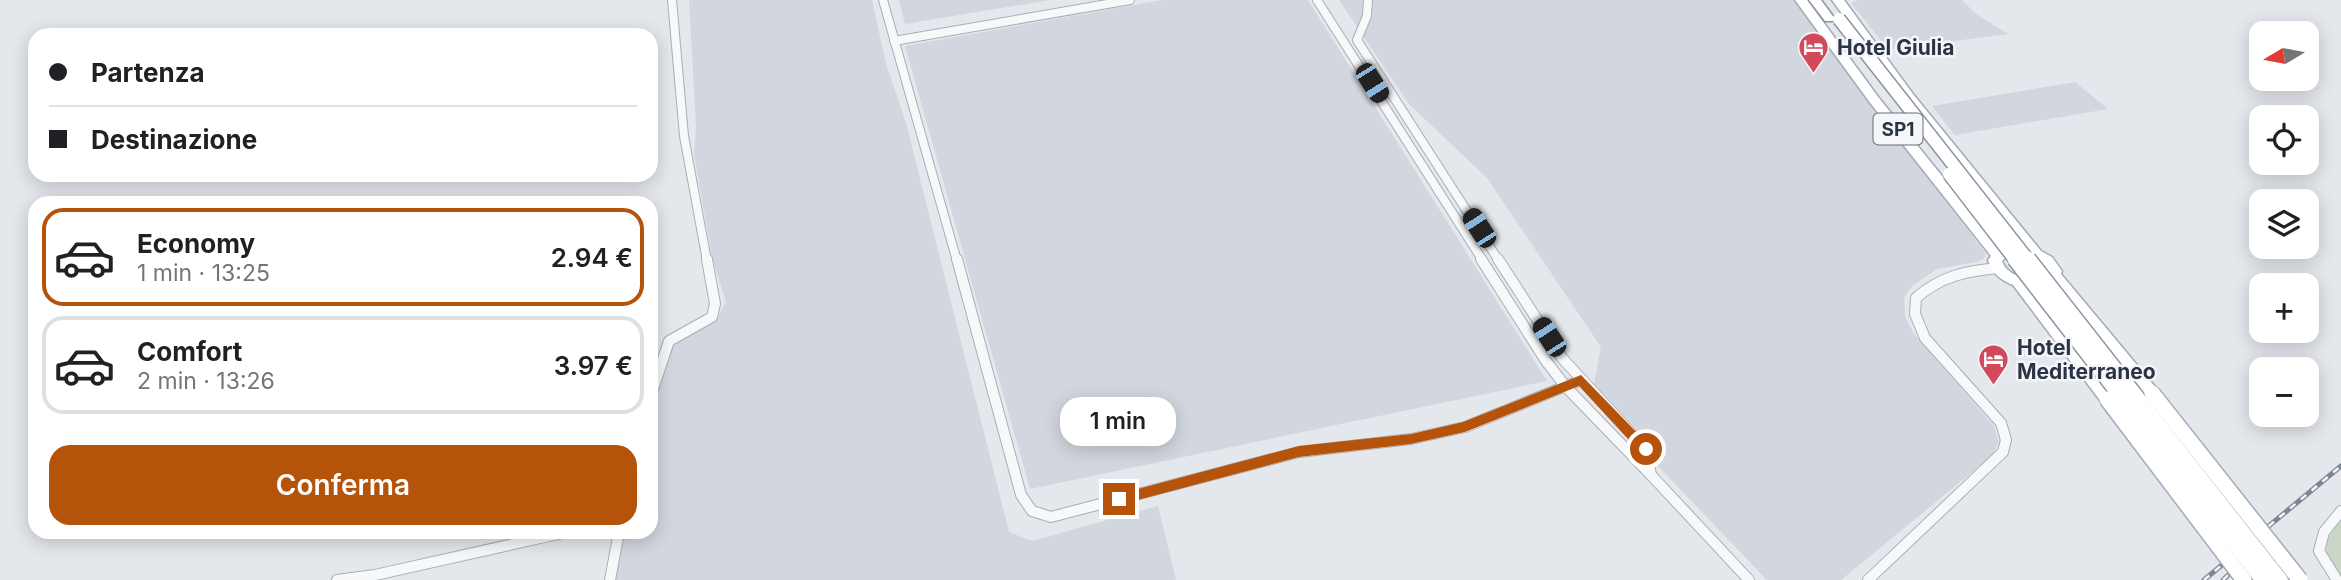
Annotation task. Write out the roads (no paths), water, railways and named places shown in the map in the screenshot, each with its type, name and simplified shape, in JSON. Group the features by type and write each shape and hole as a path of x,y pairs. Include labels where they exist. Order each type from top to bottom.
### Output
{"main road":[{"name":"SP1","path":"1801,0 1875,101 1999,259 2021,282 2244,580"},
{"path":"1815,0 1834,19 2280,580"},
{"path":"1826,0 1834,19 2263,580"},
{"name":"SP1","path":"1838,0 1909,97 2033,253 2049,261 2053,277 2152,393 2300,580"}],"street":[{"path":"658,375 670,341 712,317 715,304 684,136 672,0"},
{"path":"883,0 925,141 1021,495 1032,511 1051,517 1299,452 1411,439 1451,430 1581,380"},
{"path":"894,41 1130,0"},
{"path":"1317,0 1546,361 1566,387 1749,580"},
{"path":"1368,0 1367,16 1357,40 1562,358 1646,449 1651,475"},
{"path":"1868,580 2001,457 2007,445 2008,436 2001,423 1932,346 1915,314 1916,298 1931,282 1999,259"},
{"path":"2337,580 2319,551 2324,532 2341,511"},
{"path":"337,580 375,575 536,539"},
{"path":"611,580 618,539"}],"railway":[{"path":"2204,580 2341,466"},
{"path":"2223,580 2261,544"}],"place":[{"name":"Hotel Giulia","path":"1814,74"},
{"name":"Hotel Mediterraneo","path":"1994,386"}]}
